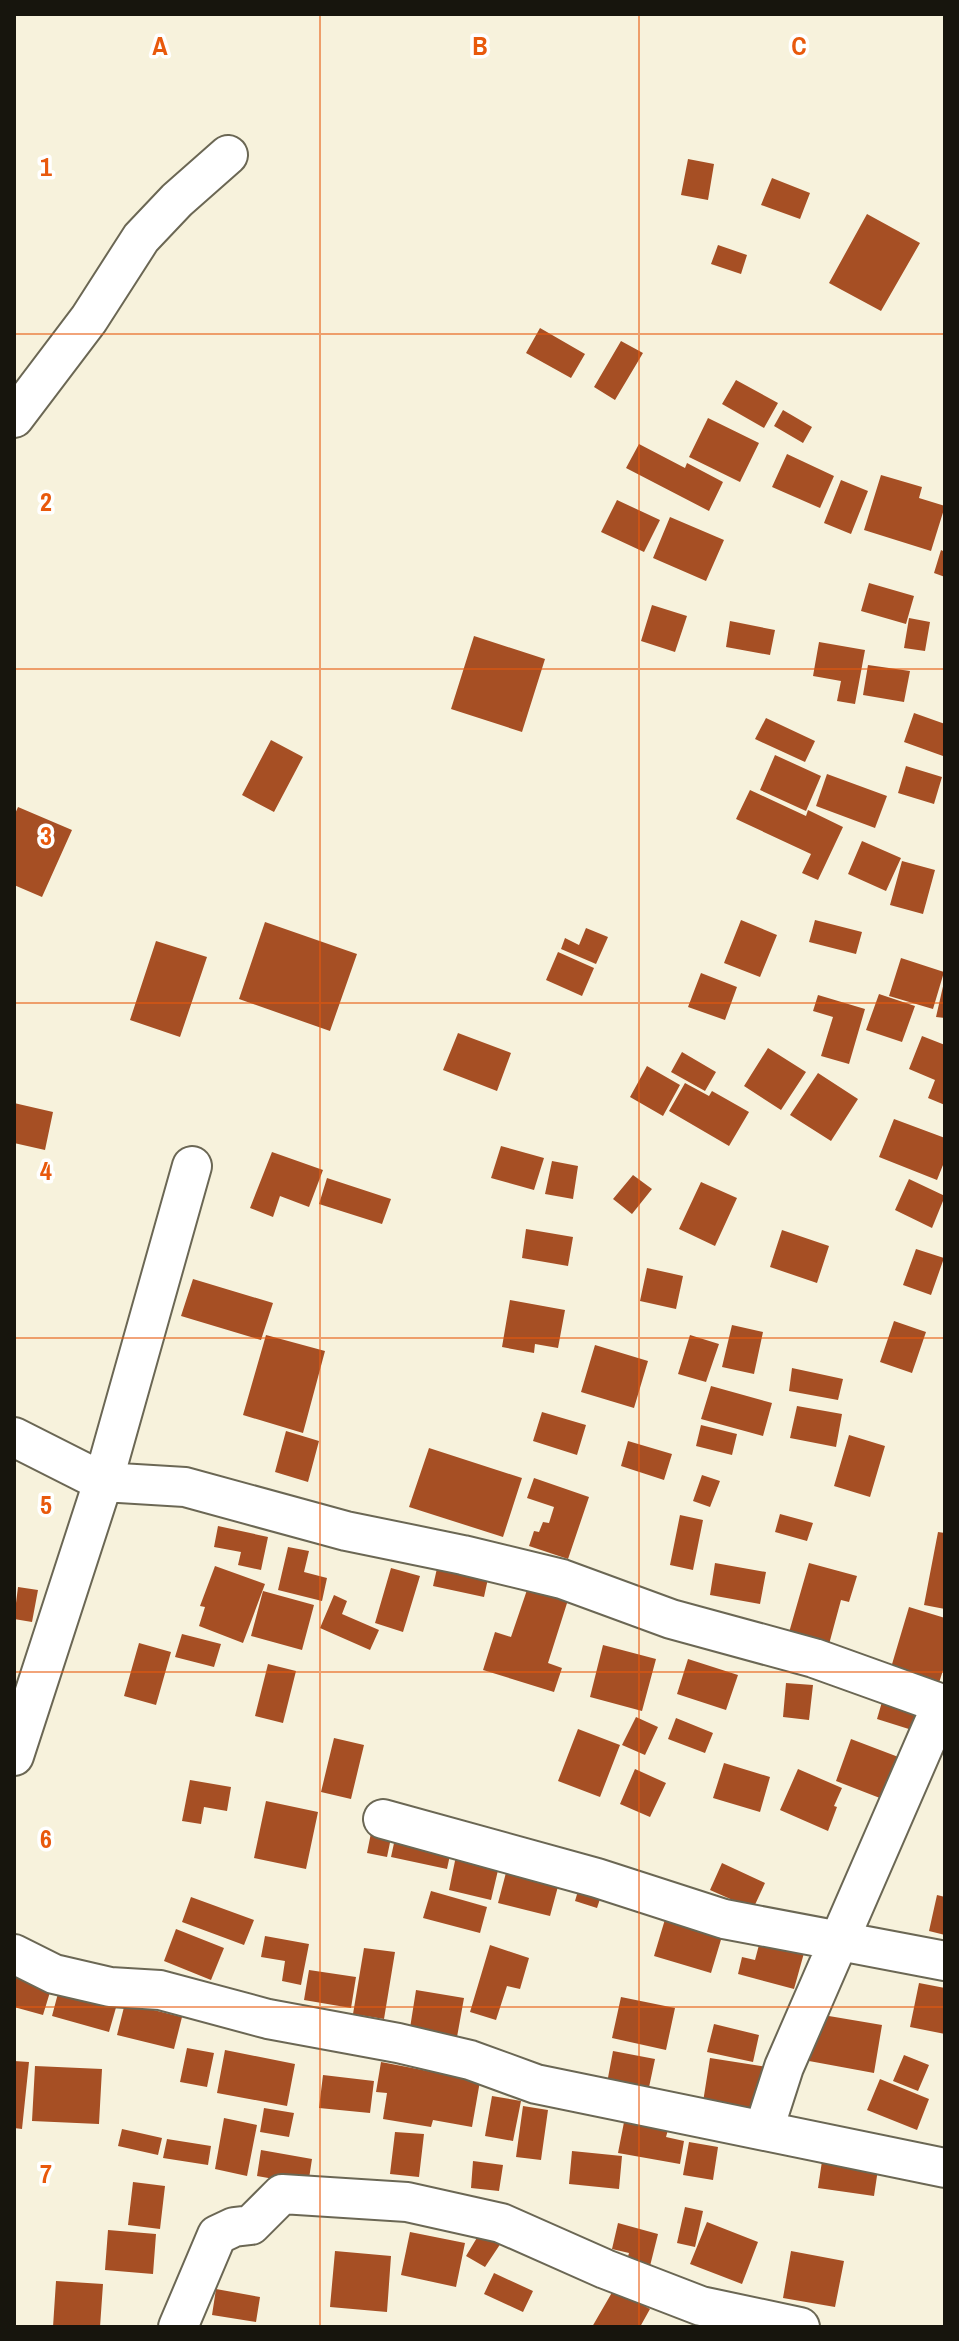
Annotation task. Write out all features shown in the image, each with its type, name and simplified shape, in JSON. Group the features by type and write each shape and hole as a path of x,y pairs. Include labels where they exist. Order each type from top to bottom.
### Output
{"street":[{"path":"14,418 89,319 141,238 177,200 228,155"},
{"path":"14,1756 103,1482 192,1166"},
{"path":"14,1437 103,1482 185,1487 346,1531 562,1579 671,1619 814,1658 944,1705 784,2067 764,2129"},
{"path":"383,1819 597,1878 724,1919 945,1961"},
{"path":"14,1954 54,1974 110,1987 160,1990 268,2019 470,2060 536,2084 945,2168"},
{"path":"178,2327 217,2235 234,2227 251,2225 282,2194 407,2202 501,2223 701,2306 800,2327"}],"building":[{"path":"688,159 714,164 708,200 681,195"},
{"path":"772,178 810,193 800,219 761,205"},
{"path":"867,214 920,243 881,311 829,283"},
{"path":"718,245 747,255 741,274 711,264"},
{"path":"540,328 585,354 571,378 526,353"},
{"path":"621,341 643,353 615,400 594,387"},
{"path":"736,380 778,403 764,428 722,404"},
{"path":"783,410 812,427 803,443 774,426"},
{"path":"708,418 759,443 740,482 689,457"},
{"path":"639,444 685,468 687,463 723,482 709,511 626,468"},
{"path":"787,454 834,476 820,508 772,487"},
{"path":"881,475 922,487 919,498 945,506 931,551 864,530"},
{"path":"841,480 868,491 851,534 824,523"},
{"path":"617,500 660,520 644,552 601,532"},
{"path":"670,517 724,540 706,581 653,558"},
{"path":"941,550 945,552 945,577 934,573"},
{"path":"869,583 914,596 906,624 861,611"},
{"path":"652,605 687,616 675,652 641,641"},
{"path":"909,618 930,622 925,651 904,648"},
{"path":"730,621 775,630 770,655 726,647"},
{"path":"474,636 545,659 522,732 451,709"},
{"path":"819,642 865,650 855,704 837,701 841,681 813,676"},
{"path":"868,665 910,671 904,702 863,695"},
{"path":"914,713 945,724 943,756 904,742"},
{"path":"766,718 815,741 805,762 755,739"},
{"path":"271,740 303,757 274,812 242,795"},
{"path":"775,755 821,776 806,811 760,790"},
{"path":"906,766 942,777 934,804 898,793"},
{"path":"827,774 887,796 875,828 816,806"},
{"path":"750,790 806,816 808,810 843,827 818,880 802,873 811,854 736,819"},
{"path":"18,807 72,830 42,897 14,885 14,816"},
{"path":"862,841 901,858 886,891 848,874"},
{"path":"902,861 935,870 923,914 890,905"},
{"path":"741,920 777,935 760,977 724,963"},
{"path":"815,920 862,932 856,954 809,942"},
{"path":"265,922 357,954 330,1031 239,999"},
{"path":"586,928 608,937 596,964 561,949 565,938 579,945"},
{"path":"156,941 207,957 180,1037 130,1020"},
{"path":"558,952 594,968 582,996 546,980"},
{"path":"901,958 944,972 933,1009 889,996"},
{"path":"701,973 737,987 725,1020 688,1007"},
{"path":"945,982 945,1018 936,1017"},
{"path":"879,994 915,1006 902,1042 866,1030"},
{"path":"818,995 865,1009 849,1064 821,1056 833,1017 813,1011"},
{"path":"458,1033 511,1053 497,1091 443,1070"},
{"path":"922,1036 945,1045 945,1105 928,1098 935,1080 909,1069"},
{"path":"768,1048 806,1072 781,1110 744,1086"},
{"path":"682,1052 716,1072 705,1091 671,1072"},
{"path":"647,1066 680,1085 663,1116 630,1097"},
{"path":"818,1073 858,1099 831,1141 790,1115"},
{"path":"685,1083 709,1096 712,1091 749,1112 729,1146 669,1111"},
{"path":"14,1103 53,1112 45,1150 14,1143"},
{"path":"894,1119 945,1138 945,1160 937,1180 879,1157"},
{"path":"501,1146 544,1158 534,1190 491,1178"},
{"path":"272,1152 323,1170 309,1207 280,1196 273,1217 250,1208"},
{"path":"552,1161 578,1166 573,1199 545,1194"},
{"path":"633,1175 652,1189 632,1214 613,1199"},
{"path":"327,1178 391,1199 382,1224 319,1204"},
{"path":"909,1179 945,1196 932,1228 895,1210"},
{"path":"701,1182 737,1198 715,1246 679,1229"},
{"path":"526,1229 573,1237 568,1266 522,1258"},
{"path":"782,1230 829,1246 817,1283 770,1267"},
{"path":"916,1249 944,1258 931,1295 903,1285"},
{"path":"647,1268 683,1276 676,1309 640,1301"},
{"path":"193,1279 273,1303 261,1340 181,1316"},
{"path":"510,1300 565,1310 558,1348 535,1344 534,1353 502,1347"},
{"path":"894,1321 926,1332 912,1373 880,1362"},
{"path":"732,1325 763,1332 754,1374 722,1367"},
{"path":"266,1335 325,1351 303,1433 243,1415"},
{"path":"690,1335 719,1344 706,1382 678,1374"},
{"path":"595,1345 648,1361 634,1408 581,1392"},
{"path":"792,1368 843,1379 838,1400 789,1391"},
{"path":"711,1386 772,1403 763,1436 701,1419"},
{"path":"797,1406 842,1414 836,1447 790,1438"},
{"path":"542,1412 586,1425 577,1455 533,1441"},
{"path":"701,1425 737,1434 732,1455 696,1446"},
{"path":"286,1431 319,1441 308,1482 275,1472"},
{"path":"849,1435 885,1446 870,1497 834,1486"},
{"path":"628,1441 672,1454 664,1480 621,1466"},
{"path":"429,1448 522,1478 503,1537 409,1507"},
{"path":"702,1475 720,1481 710,1507 693,1501"},
{"path":"534,1478 589,1497 568,1559 529,1546 534,1531 539,1532 543,1522 549,1523 554,1507 527,1498"},
{"path":"780,1514 813,1523 807,1541 775,1532"},
{"path":"680,1515 703,1520 693,1570 670,1565"},
{"path":"218,1526 268,1537 261,1570 238,1565 241,1552 214,1547"},
{"path":"938,1532 945,1533 945,1609 924,1605"},
{"path":"288,1547 309,1551 304,1572 327,1578 322,1601 278,1590"},
{"path":"715,1563 766,1572 760,1604 710,1595"},
{"path":"809,1563 857,1576 849,1602 841,1600 828,1648 788,1636"},
{"path":"438,1564 489,1574 484,1597 433,1586"},
{"path":"215,1566 265,1584 243,1643 199,1626 205,1607 200,1606"},
{"path":"391,1568 420,1576 403,1632 375,1623"},
{"path":"18,1587 38,1590 32,1622 14,1619"},
{"path":"528,1587 568,1600 548,1663 562,1668 554,1692 483,1670 495,1632 511,1637"},
{"path":"263,1591 314,1605 302,1650 251,1636"},
{"path":"334,1595 347,1601 342,1614 379,1630 370,1650 320,1628"},
{"path":"909,1607 945,1618 945,1664 938,1686 890,1671"},
{"path":"182,1634 221,1644 214,1667 175,1657"},
{"path":"139,1643 171,1652 156,1705 124,1696"},
{"path":"603,1645 656,1659 642,1711 590,1697"},
{"path":"688,1659 738,1675 726,1710 677,1694"},
{"path":"268,1664 296,1671 283,1723 255,1716"},
{"path":"786,1683 813,1685 809,1720 783,1717"},
{"path":"884,1695 920,1705 912,1730 877,1719"},
{"path":"636,1717 658,1727 645,1755 622,1745"},
{"path":"676,1718 713,1733 705,1753 668,1739"},
{"path":"578,1729 620,1745 600,1797 558,1781"},
{"path":"334,1738 364,1745 351,1799 321,1792"},
{"path":"851,1739 901,1758 885,1800 836,1781"},
{"path":"724,1763 770,1777 760,1812 713,1798"},
{"path":"635,1769 666,1783 650,1817 620,1804"},
{"path":"798,1769 842,1788 828,1831 780,1810"},
{"path":"190,1780 231,1787 227,1811 204,1807 201,1824 182,1821"},
{"path":"266,1801 318,1812 306,1869 254,1858"},
{"path":"372,1828 392,1833 387,1857 367,1853"},
{"path":"396,1834 452,1846 447,1869 391,1857"},
{"path":"456,1856 499,1866 491,1900 449,1890"},
{"path":"722,1863 765,1883 753,1909 710,1890"},
{"path":"508,1865 560,1879 550,1916 498,1903"},
{"path":"581,1881 604,1887 597,1908 575,1901"},
{"path":"431,1891 487,1907 480,1933 423,1918"},
{"path":"937,1895 945,1897 945,1935 929,1931"},
{"path":"191,1897 254,1920 244,1945 182,1922"},
{"path":"666,1916 723,1933 711,1973 654,1956"},
{"path":"176,1929 224,1948 211,1980 164,1961"},
{"path":"265,1936 309,1944 301,1985 282,1981 285,1961 261,1957"},
{"path":"760,1941 804,1953 794,1989 738,1974 742,1957 755,1960"},
{"path":"490,1945 529,1958 520,1989 507,1986 496,2020 470,2012"},
{"path":"364,1948 395,1952 384,2019 353,2014"},
{"path":"14,1967 54,1979 43,2015 14,2007"},
{"path":"309,1970 356,1977 351,2008 304,2000"},
{"path":"61,1982 119,1997 109,2032 52,2016"},
{"path":"919,1983 945,1988 945,2034 910,2027"},
{"path":"416,1990 464,1998 457,2037 410,2028"},
{"path":"621,1997 675,2008 666,2050 612,2038"},
{"path":"125,2003 182,2017 174,2049 117,2035"},
{"path":"817,2014 882,2025 874,2073 809,2061"},
{"path":"714,2024 759,2035 753,2062 707,2052"},
{"path":"187,2048 214,2053 207,2087 180,2082"},
{"path":"225,2050 295,2064 287,2106 217,2093"},
{"path":"613,2051 655,2059 648,2092 607,2083"},
{"path":"904,2055 929,2065 918,2091 893,2081"},
{"path":"710,2058 767,2067 760,2111 703,2102"},
{"path":"14,2061 29,2062 22,2129 14,2128"},
{"path":"381,2062 480,2081 472,2127 433,2120 431,2127 383,2119 387,2093 376,2092"},
{"path":"35,2066 102,2069 99,2124 32,2121"},
{"path":"323,2075 374,2081 370,2113 319,2108"},
{"path":"880,2079 929,2099 917,2130 867,2110"},
{"path":"492,2096 521,2101 513,2141 485,2136"},
{"path":"523,2106 548,2110 541,2160 516,2157"},
{"path":"264,2108 294,2113 289,2137 260,2132"},
{"path":"625,2117 669,2126 666,2137 684,2141 680,2164 618,2153"},
{"path":"224,2118 257,2125 247,2176 215,2169"},
{"path":"122,2129 162,2138 158,2155 118,2146"},
{"path":"395,2132 424,2134 419,2177 390,2174"},
{"path":"167,2139 211,2146 208,2165 163,2158"},
{"path":"689,2142 718,2147 713,2180 683,2175"},
{"path":"261,2150 312,2159 308,2185 257,2176"},
{"path":"572,2151 622,2156 619,2189 569,2184"},
{"path":"473,2161 503,2165 499,2191 471,2188"},
{"path":"822,2161 878,2169 874,2196 818,2188"},
{"path":"133,2182 165,2186 160,2229 128,2225"},
{"path":"685,2207 703,2211 695,2247 677,2243"},
{"path":"707,2222 758,2242 742,2284 690,2264"},
{"path":"618,2223 658,2234 650,2266 627,2260 629,2253 612,2249"},
{"path":"108,2230 156,2234 153,2274 105,2270"},
{"path":"481,2231 501,2243 485,2267 466,2256"},
{"path":"410,2232 465,2243 456,2287 401,2275"},
{"path":"335,2251 391,2256 387,2312 330,2307"},
{"path":"791,2251 844,2261 835,2307 783,2298"},
{"path":"494,2273 533,2291 523,2312 484,2294"},
{"path":"56,2281 103,2284 100,2327 53,2327"},
{"path":"216,2289 260,2297 256,2322 212,2315"},
{"path":"614,2289 650,2309 640,2327 592,2327"}]}
